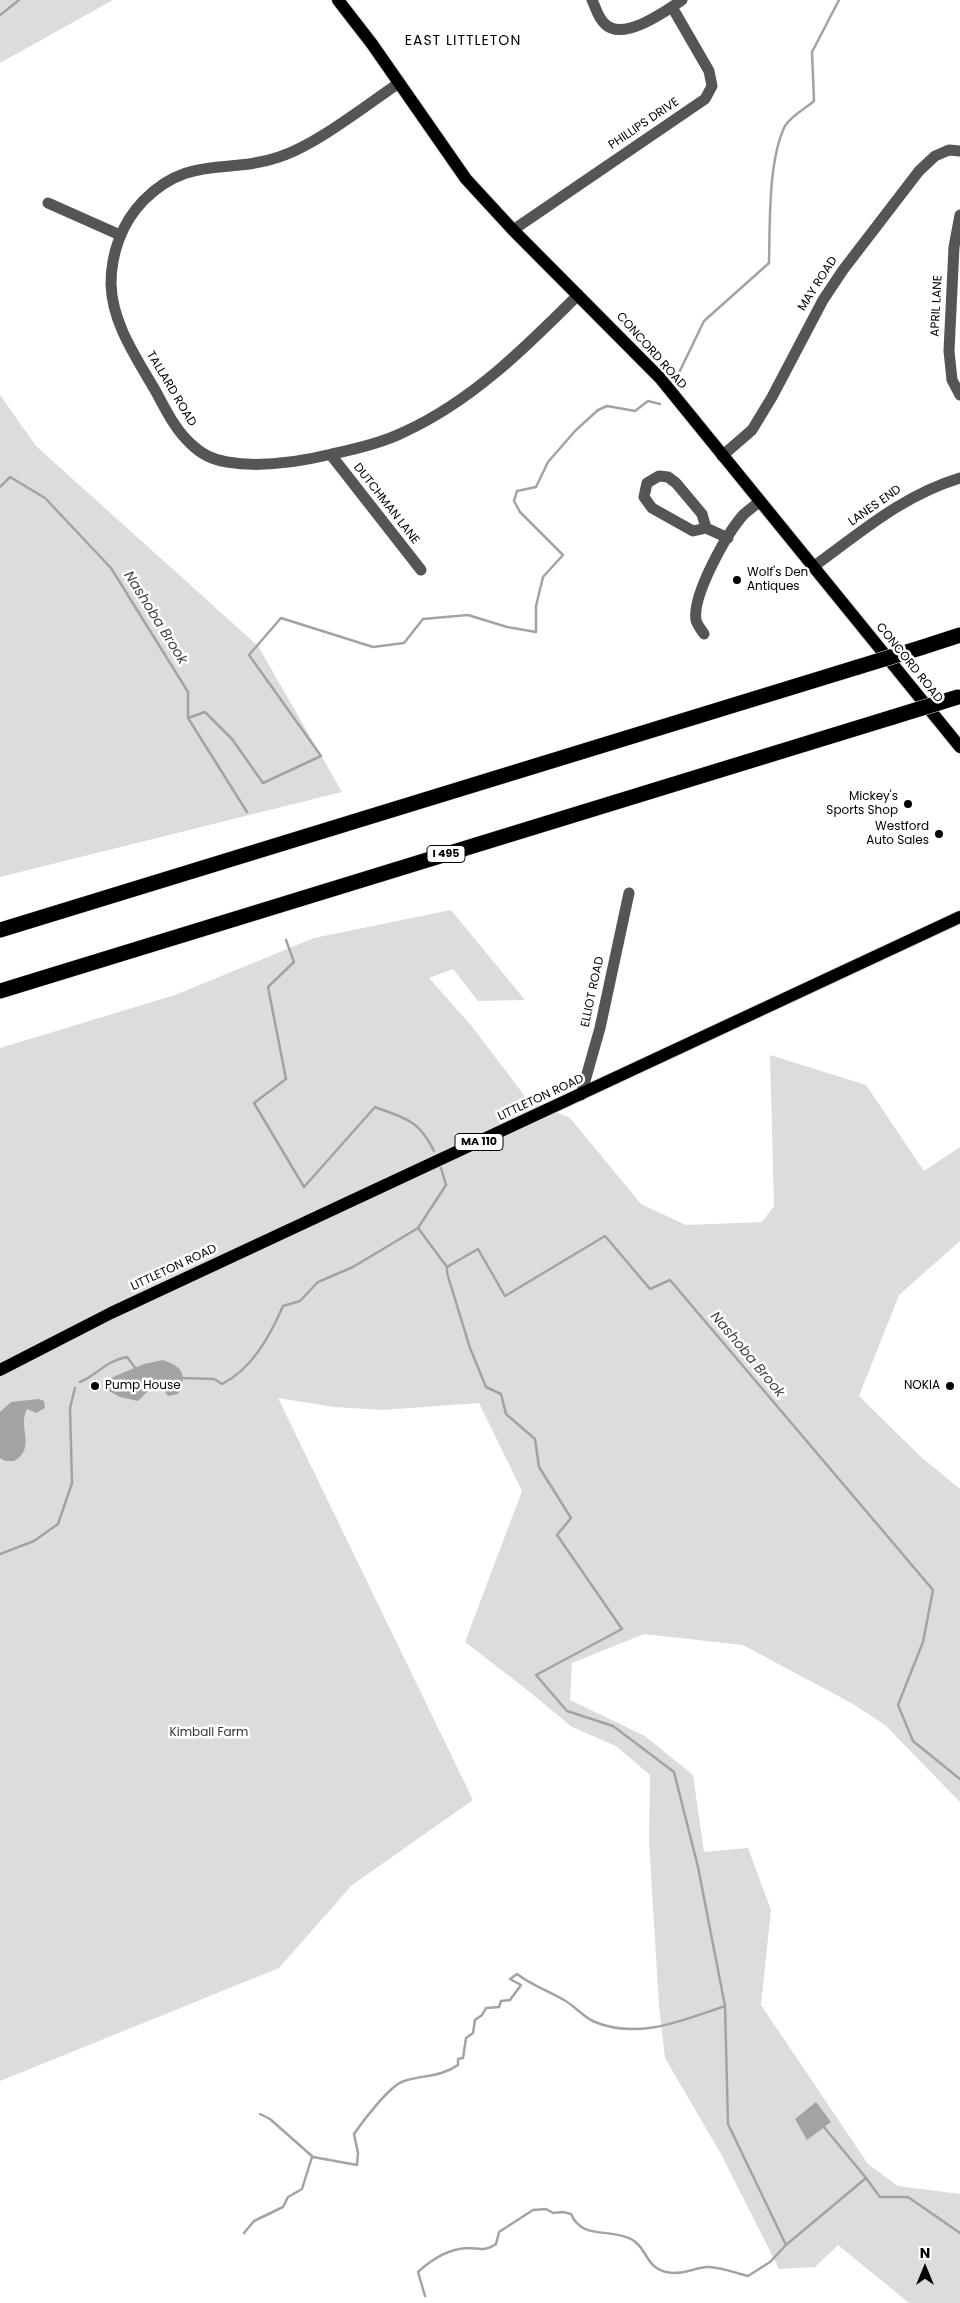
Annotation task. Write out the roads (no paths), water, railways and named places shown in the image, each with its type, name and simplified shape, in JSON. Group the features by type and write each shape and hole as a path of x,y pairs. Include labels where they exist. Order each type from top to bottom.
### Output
{"highway":[{"path":"0,930 960,635"},
{"name":"I 495","path":"0,991 959,697"}],"main road":[{"name":"CONCORD ROAD","path":"338,0 372,44 466,179 513,230 660,378 960,747"},
{"name":"LITTLETON ROAD","path":"0,1370 111,1313 581,1095 960,916"}],"street":[{"path":"592,0 604,24 617,30 638,26 682,0"},
{"name":"PHILLIPS DRIVE","path":"513,230 705,99 712,86 709,71 672,7"},
{"name":"TALLARD ROAD","path":"399,83 294,152 265,161 196,169 172,179 141,203 120,235 111,273 116,311 126,338 164,407 185,438 208,456 227,462 287,462 330,455 403,433 438,413 511,360 578,295"},
{"name":"MAY ROAD","path":"722,456 752,430 772,397 823,300 843,270 919,171 935,156 949,150 960,151"},
{"path":"48,203 120,235"},
{"name":"APRIL LANE","path":"960,216 954,247 949,360 952,380 960,395"},
{"name":"DUTCHMAN LANE","path":"330,455 421,570"},
{"path":"706,528 702,514 672,479 659,476 647,483 644,497 648,505 689,529 698,531 706,528 728,538"},
{"name":"LANES END","path":"813,568 905,501 960,478"},
{"path":"704,634 696,619 703,585 728,538 744,515 759,502"},
{"name":"ELLIOT ROAD","path":"581,1095 600,1028 629,893"}],"waterway":[{"path":"0,15 19,0"},
{"path":"675,381 704,321 769,263 771,193 775,156 779,140 787,123 814,101 812,52 839,0"},
{"path":"188,718 205,712 232,739 263,783 321,756 249,655 281,618 373,647 404,643 423,619 468,615 507,627 536,632 536,606 543,577 563,555 520,512 514,501 517,491 536,487 548,462 575,431 598,410 607,406 635,411 648,401 660,404"},
{"name":"Nashoba Brook","path":"0,487 10,477 45,498 111,568 188,692 188,718 247,812"},
{"name":"Nashoba Brook","path":"286,940 294,962 268,987 286,1079 254,1103 304,1187 375,1107 403,1118 416,1126 428,1140 434,1151"},
{"name":"Nashoba Brook","path":"441,1168 446,1185 418,1228 447,1267 478,1249 505,1296 605,1236 650,1289 670,1280 933,1590 923,1642 898,1705 913,1741 960,1779"},
{"path":"182,1378 214,1379 222,1384 233,1378 259,1351 283,1306 300,1301 318,1282 353,1267 418,1228"},
{"path":"447,1267 447,1273 470,1348 486,1387 501,1394 506,1414 535,1439 539,1467 571,1518 557,1535 622,1629 536,1675 567,1711 613,1726 674,1772 698,1867 725,2006 728,2124 786,2245 866,2178 880,2197 908,2197 960,2233"},
{"path":"80,1382 113,1361 127,1357 137,1370"},
{"path":"0,1554 34,1541 58,1524 72,1483 70,1408 75,1388"},
{"path":"260,2114 270,2119 313,2157 357,2165 358,2153 354,2134 377,2104 392,2089 404,2081 445,2072 458,2065 458,2059 463,2058 466,2038 473,2033 475,2020 482,2015 486,2008 499,2007 501,2001 510,2000 521,1985 510,1979 517,1974 568,2003 591,2020 611,2027 644,2029 661,2026 725,2006"},
{"path":"824,2127 866,2178"},
{"path":"244,2233 254,2221 283,2207 288,2197 302,2189 312,2157"},
{"path":"425,2296 418,2272 434,2259 454,2250 467,2248 485,2249 492,2246 496,2244 499,2232 533,2210 546,2209 553,2213 563,2212 571,2214 576,2222 589,2230 631,2239 640,2247 654,2266 673,2273 710,2267 725,2269 748,2276 770,2262 786,2245"}],"place":[{"name":"Wolf's Den Antiques","path":"737,580"},
{"name":"Mickey's Sports Shop","path":"908,804"},
{"name":"Westford Auto Sales","path":"939,834"},
{"name":"Pump House","path":"95,1386"},
{"name":"NOKIA","path":"950,1386"}],"district":[{"name":"EAST LITTLETON","path":"463,41"}],"park label":[{"name":"Kimball Farm","path":"209,1733"}]}
